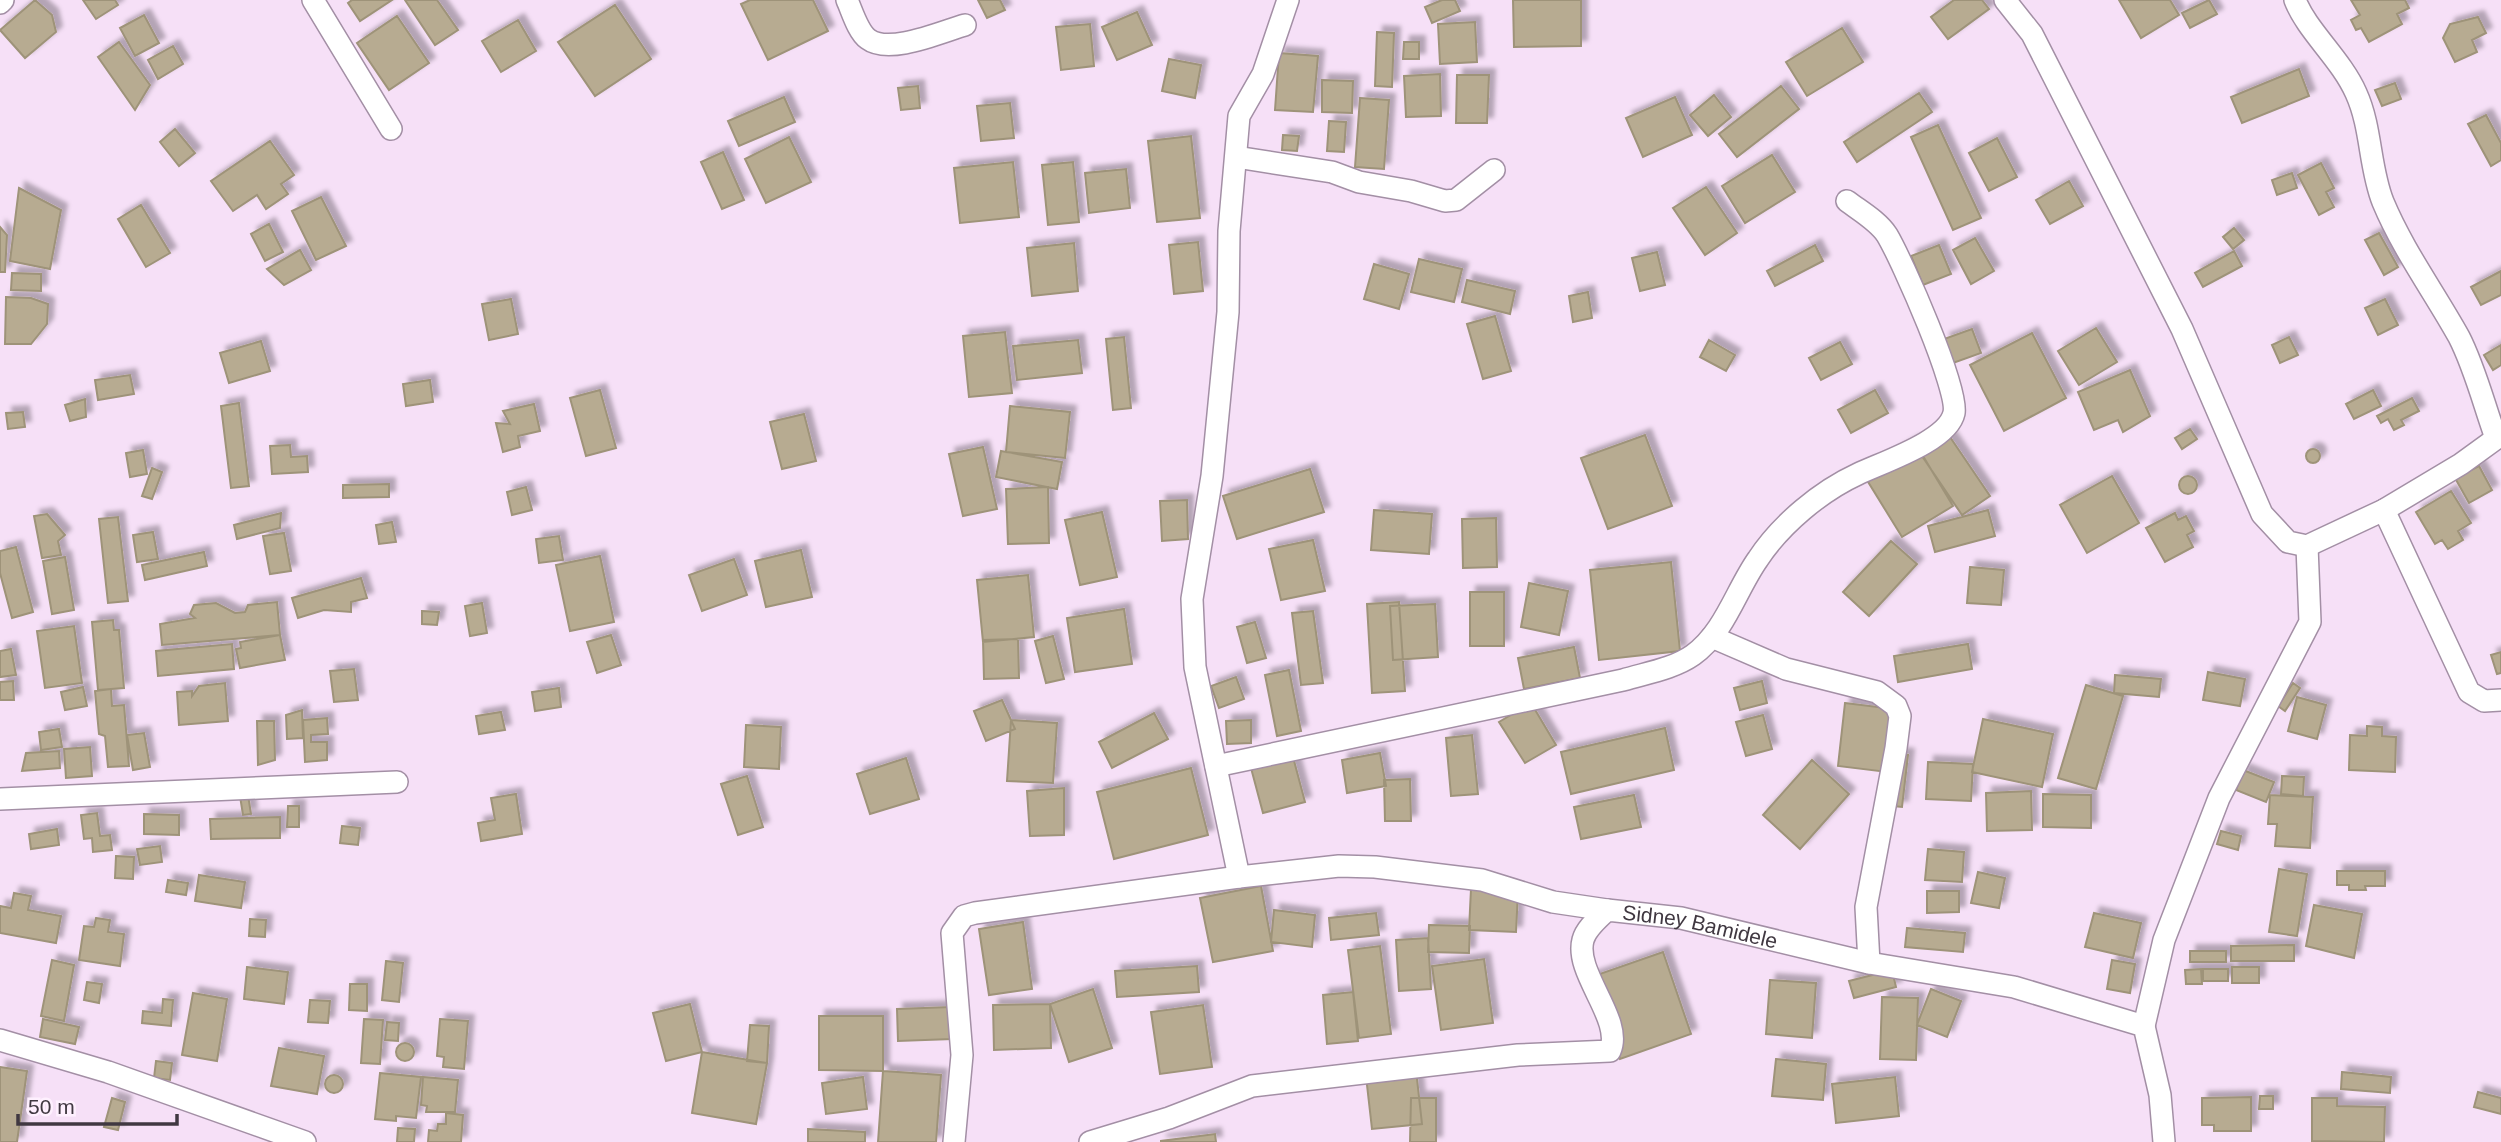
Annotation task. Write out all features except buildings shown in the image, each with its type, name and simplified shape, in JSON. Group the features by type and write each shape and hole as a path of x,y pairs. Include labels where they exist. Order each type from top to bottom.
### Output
{"street":[{"path":"313,0 391,129"},
{"path":"847,0 866,38 878,44 893,46 965,25"},
{"path":"1239,877 1195,667 1192,599 1212,476 1228,312 1229,231 1239,116 1263,74 1288,0"},
{"path":"2005,0 2032,34 2176,317 2262,514 2288,542 2307,546 2384,510 2461,464 2498,436 2460,339 2424,282 2383,202 2374,171 2369,133 2356,93 2329,47 2299,10 2295,0"},
{"path":"1236,157 1332,172 1359,182 1411,191 1445,201 1456,200 1494,170"},
{"path":"1216,766 1623,680 1677,664 1694,654 1712,637 1759,557 1796,517 1840,482 1916,448 1943,431 1954,414 1955,399 1948,379 1886,233 1847,201"},
{"path":"2384,510 2469,692 2484,701 2501,700"},
{"path":"2164,1142 2160,1095 2144,1026 2164,940 2219,799 2310,622 2307,546"},
{"path":"1712,637 1786,669 1877,692 1896,706 1900,716 1896,748 1866,907 1869,963"},
{"path":"0,799 397,782"},
{"path":"954,1142 962,1055 952,933 957,923 975,914 1239,877 1339,866 1375,867 1482,880 1553,902 1607,910"},
{"name":"Sidney Bamidele","path":"1090,1142 1169,1118 1251,1086 1518,1055 1610,1051 1614,1042 1613,1034 1582,947 1589,928 1607,910 1681,918 1869,963 2014,987 2144,1026"},
{"path":"0,1040 108,1072 304,1142"}]}
